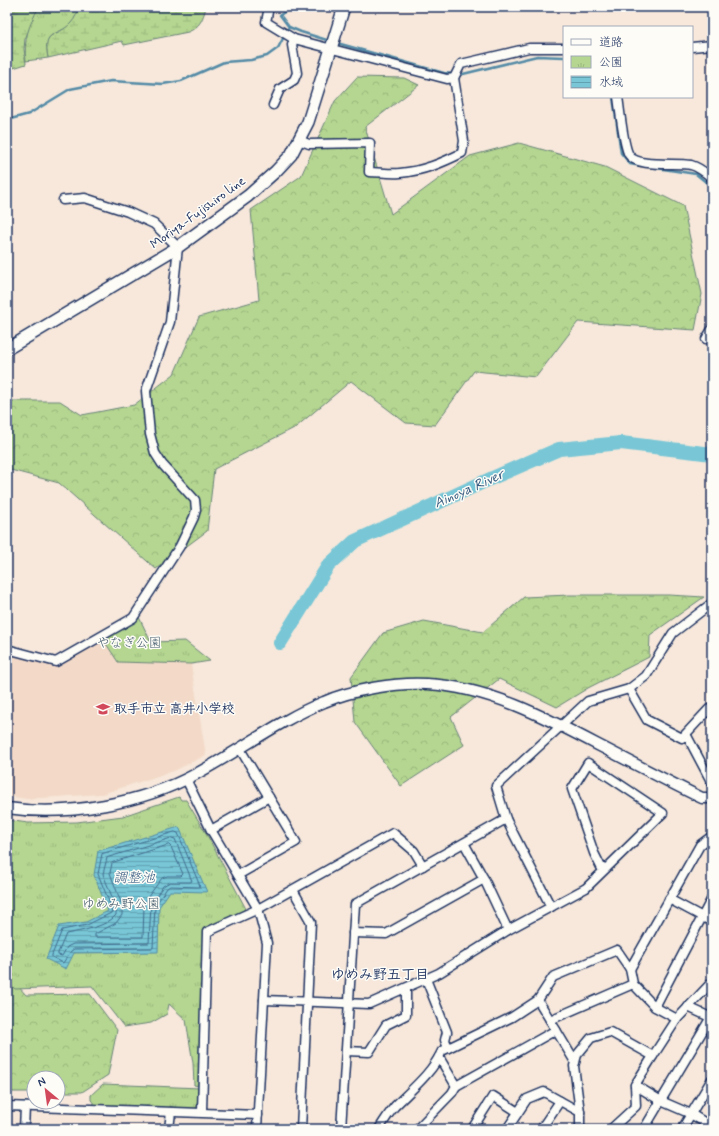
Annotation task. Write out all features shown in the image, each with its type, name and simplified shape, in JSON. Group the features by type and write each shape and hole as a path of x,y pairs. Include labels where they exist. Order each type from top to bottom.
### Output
{"main road":[{"path":"332,44 344,7"},
{"name":"Moriya-Fujishiro line","path":"9,347 178,247 248,196 270,176 291,154 308,122 332,44"}],"street":[{"path":"269,7 266,22 291,38 332,44 447,79 456,75"},
{"path":"273,105 280,89 294,80 297,73 291,38"},
{"path":"693,47 712,44"},
{"path":"299,140 309,144 370,143 369,172 399,173 424,169 446,162 462,153 464,141 456,75 461,64 529,48 563,48"},
{"path":"618,98 625,142 629,155 637,162 691,165 703,170 712,178"},
{"path":"7,649 56,662 133,618 180,546 196,510 195,500 162,464 155,453 150,434 146,391 170,322 178,247 154,224 128,212 85,198 63,200"},
{"path":"706,339 712,329"},
{"path":"551,907 506,819 496,786 588,700 629,689 646,676 673,633 712,603"},
{"path":"7,808 21,810 62,810 105,805 152,793 186,779 293,717 324,701 360,691 395,685 426,684 461,688 497,698 561,726 702,798 712,798"},
{"path":"629,689 647,720 682,738 709,709 712,714"},
{"path":"686,734 712,783"},
{"path":"238,875 296,842 240,749"},
{"path":"264,1000 368,1004 439,973 508,930 586,888 604,871 663,813 588,763 572,789 594,853 604,871"},
{"path":"186,779 211,830 258,909 267,943 257,1129"},
{"path":"211,830 269,797"},
{"path":"341,1129 355,904 506,819"},
{"path":"202,1112 207,932 258,909 393,833 414,851 423,866"},
{"path":"630,968 700,844 712,836"},
{"path":"464,843 508,930"},
{"path":"353,933 386,934 484,880"},
{"path":"293,890 311,922 301,1129"},
{"path":"656,1007 712,898"},
{"path":"669,900 712,922"},
{"path":"379,1129 394,1107 419,1083 440,1057 442,1051 512,1017 538,1000 553,977 617,950 630,968 633,984 656,1007 677,1019"},
{"path":"426,979 447,1032 445,1040 448,1048"},
{"path":"611,1129 636,1106 635,1085 677,1019 712,982"},
{"path":"550,1020 633,984"},
{"path":"346,1051 369,1052 386,1025 406,1015 406,988"},
{"path":"538,1000 575,1062"},
{"path":"644,1129 711,1018 688,1007"},
{"path":"417,1129 452,1093 456,1086 556,1030"},
{"path":"579,1127 580,1112 574,1066 577,1055 591,1038 610,1032 653,1056"},
{"path":"440,1057 456,1086"},
{"path":"682,1129 712,1079"},
{"path":"635,1085 661,1101 691,1114 712,1128"},
{"path":"507,1129 527,1099 544,1092 580,1112"},
{"path":"472,1129 493,1096 518,1112"},
{"path":"541,1129 560,1101"},
{"path":"7,1106 258,1115"},
{"path":"24,1129 25,1107"},
{"path":"169,1129 171,1112"}],"shaded area":[{"name":"取手市立 高井小学校","path":"101,636 118,662 191,664 206,755 174,771 102,794 27,799 7,796 11,755 7,754 7,652 56,662"}],"green space":[{"path":"7,7 39,7 25,39 24,49 26,64 7,70"},
{"path":"39,7 80,7 71,23 66,28 49,38 47,42 48,58 26,61 26,39 32,20"},
{"path":"80,7 206,7 204,15 198,25 188,32 124,45 122,41 48,58 47,42 49,38 65,28 72,21"},
{"path":"357,77 404,78 419,85 365,127 391,214 470,156 519,143 605,167 683,206 702,294 695,330 578,322 536,377 474,371 435,425 406,423 351,381 296,427 214,469 207,531 156,569 59,483 7,469 7,401 60,401 82,415 134,405 174,374 199,317 259,300 251,210 301,176 335,101"},
{"path":"570,595 669,595 704,597 650,635 649,657 588,688 557,707 499,679 451,717 464,745 401,786 355,722 351,677 383,633 424,621 483,632 524,597"},
{"name":"やなぎ公園","path":"137,613 151,642 185,641 210,661 191,664 118,662 101,636"},
{"name":"ゆめみ野公園","path":"179,797 181,800 186,800 206,833 245,907 244,910 204,932 198,1086 194,1085 193,1063 186,1020 169,1004 167,1014 151,1023 124,1027 92,986 15,989 7,981 7,820 28,823 77,822 123,816"},
{"path":"7,974 26,995 90,994 117,1030 108,1075 82,1092 66,1092 66,1070 26,1070 26,1092 7,1092"},
{"path":"103,1084 200,1088 199,1107 196,1109 95,1105 91,1100 91,1095"}],"water":[{"name":"調整池","path":"179,827 207,892 170,891 159,907 158,952 74,953 66,969 46,959 59,926 86,922 108,911 94,875 98,851"}],"waterway":[{"path":"292,7 280,15 289,27 330,41"},
{"path":"7,120 29,114 70,89 111,81 163,84 181,81 224,62 251,60 267,56 278,48 289,27"},
{"path":"337,43 444,73 454,74"},
{"path":"459,75 537,56 563,57"},
{"path":"613,98 621,153 630,164 641,166"},
{"path":"650,167 696,174 707,183 712,190"},
{"name":"Ainoya River","path":"280,643 328,566 355,541 490,479 559,449 621,443 712,454"}],"place":[{"name":"取手市立 高井小学校","path":"103,709"}],"district":[{"name":"ゆめみ野五丁目","path":"380,975"}]}
